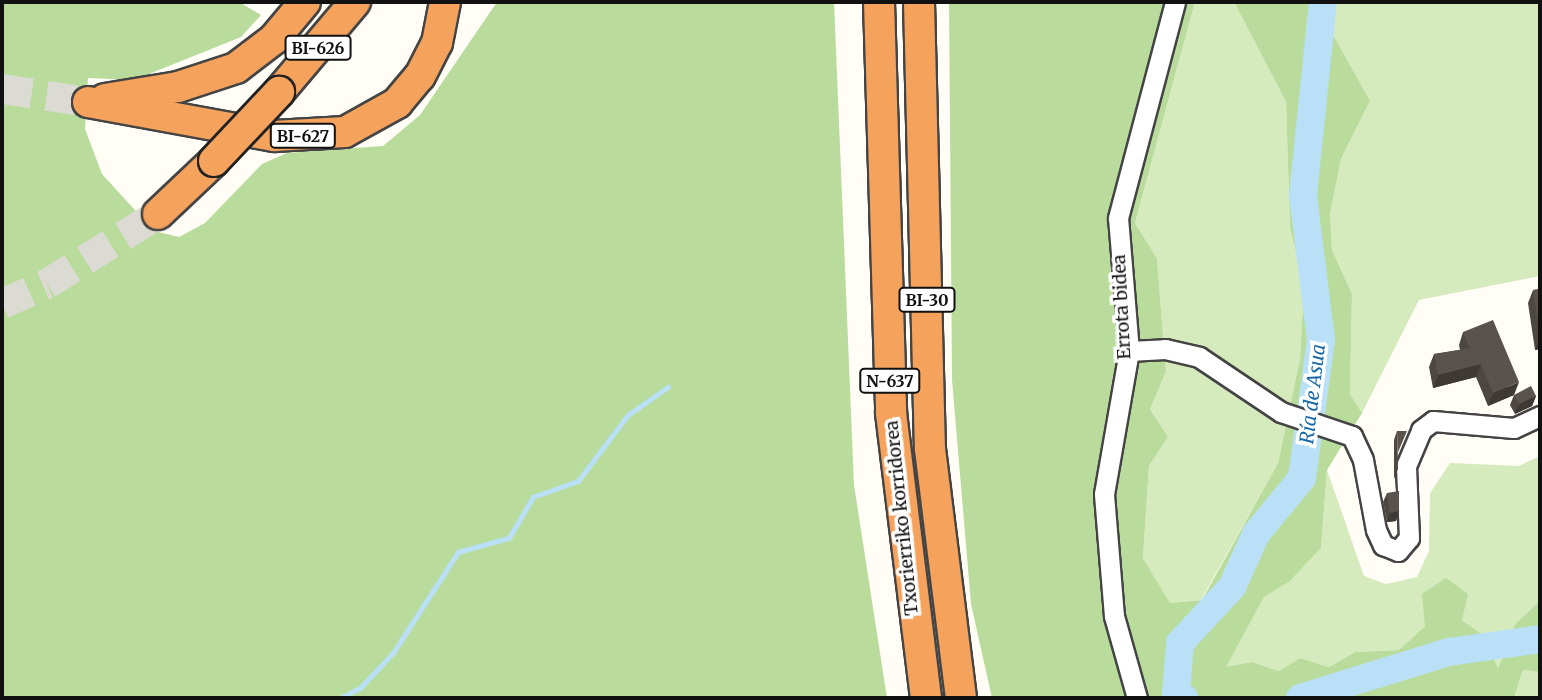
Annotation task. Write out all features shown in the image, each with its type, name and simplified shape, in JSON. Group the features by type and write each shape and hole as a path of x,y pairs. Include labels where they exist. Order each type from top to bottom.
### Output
{"highway":[{"name":"BI-627","path":"305,2 274,39 236,68 178,87 89,102 274,135 345,132 397,103 420,76 437,43 445,2"},
{"name":"BI-626","path":"158,214 214,161 279,92 355,2"},
{"name":"Txorierriko korridorea","path":"879,2 881,159 891,413 910,603 926,698"},
{"name":"Txorierriko korridorea","path":"919,2 930,449 961,698"}],"street":[{"name":"Errota bidea","path":"1137,698 1114,616 1104,494 1129,351 1118,218 1175,2"},
{"path":"1129,351 1165,349 1199,357 1295,417 1334,425 1352,436 1363,460 1376,530 1383,545 1398,551 1409,537 1406,466 1420,430 1433,422 1514,428 1540,416"}],"green space":[{"path":"2,2 239,2 261,15 241,37 134,80 88,78 85,129 102,174 154,231 179,237 205,223 262,164 287,153 383,146 420,115 497,2 834,2 854,485 887,698 2,698"},
{"path":"949,2 1195,2 1135,223 1157,259 1166,372 1150,409 1168,437 1149,466 1143,558 1170,603 1202,600 1278,463 1300,359 1304,285 1290,228 1286,102 1234,2 1315,2 1370,101 1341,159 1330,214 1332,250 1352,294 1350,394 1362,413 1327,470 1321,548 1289,582 1264,597 1226,667 1252,662 1279,671 1300,658 1329,667 1355,652 1399,650 1425,626 1422,594 1446,578 1468,594 1462,620 1484,636 1498,669 1515,624 1540,601 1540,672 1523,670 1514,698 992,698 971,604 952,380"},
{"path":"1195,2 1234,2 1286,102 1290,228 1304,285 1300,359 1278,463 1201,600 1170,603 1143,558 1149,466 1168,437 1150,409 1166,372 1157,260 1135,223"},
{"path":"1315,2 1540,2 1540,276 1419,300 1362,413 1350,394 1352,294 1332,250 1330,214 1341,159 1370,101"},
{"path":"1540,456 1540,601 1515,624 1498,670 1484,636 1462,620 1425,626 1399,650 1355,652 1329,667 1300,658 1279,671 1252,662 1225,668 1264,597 1289,582 1321,548 1327,470 1364,576 1386,584 1417,577 1429,551 1430,493 1450,463 1519,466"},
{"path":"1523,670 1540,672 1540,698 1514,698"}],"building":[{"path":"1540,289 1540,337 1533,290"},
{"path":"1493,320 1519,382 1493,393 1481,364 1438,375 1434,354 1470,348 1463,332"},
{"path":"1531,386 1536,396 1519,404 1514,395"},
{"path":"1397,431 1407,431 1398,452 1398,469"},
{"path":"1399,491 1399,511 1390,513 1387,493"}],"waterway":[{"name":"Ría de Asua","path":"1184,698 1176,694 1180,643 1232,587 1256,534 1302,478 1321,340 1303,195 1323,2"},
{"path":"340,698 360,688 393,653 458,552 509,538 533,497 578,481 628,415 668,387"},
{"name":"Ría de Asua","path":"1300,698 1449,652 1540,639"}],"tunnel":[{"path":"2,89 88,102"},
{"path":"2,304 47,284 158,214"}]}
